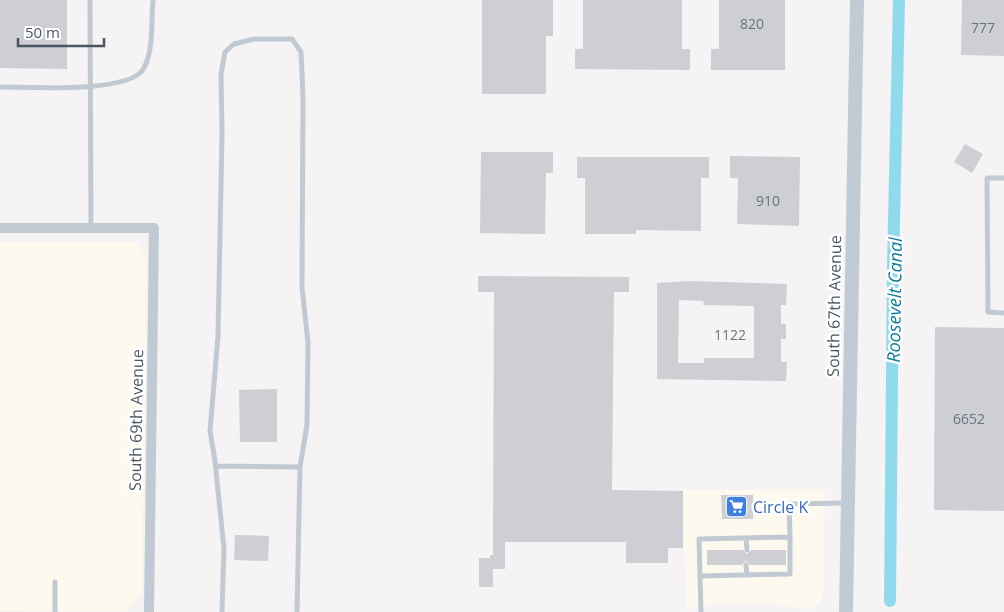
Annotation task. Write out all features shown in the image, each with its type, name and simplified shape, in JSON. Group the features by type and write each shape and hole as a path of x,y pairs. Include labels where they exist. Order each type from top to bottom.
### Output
{"main road":[{"name":"South 67th Avenue","path":"846,612 857,0"}],"street":[{"path":"0,228 91,228"},
{"name":"South 69th Avenue","path":"91,228 154,228 149,612"}],"lane":[{"path":"90,0 91,228"},
{"path":"0,87 91,87 129,80 144,70 148,57 153,0"},
{"path":"222,612 224,549 216,466 210,431 218,336 222,133 221,74 225,52 234,44 254,39 292,39 301,52 303,97 302,287 308,352 307,425 300,467 297,612"},
{"path":"1004,178 987,178 988,312 1004,313"},
{"path":"216,466 300,467"},
{"path":"700,576 790,574 789,504 847,503"},
{"path":"701,612 699,539 790,537"},
{"path":"746,538 747,550"},
{"path":"746,565 747,575"},
{"path":"55,582 55,612"}],"shaded area":[{"path":"0,242 135,242 146,255 142,593 126,611 0,610"},
{"path":"825,489 823,593 819,603 812,609 770,603 718,603 686,610 683,490"}],"building":[{"path":"0,0 67,0 67,69 0,68"},
{"path":"482,0 553,0 553,36 546,36 546,94 482,94"},
{"path":"583,0 682,0 682,49 690,49 690,70 575,69 575,49 583,49"},
{"path":"719,0 785,0 785,70 711,70 711,49 719,49"},
{"path":"962,0 1004,0 1004,56 961,55"},
{"path":"965,144 983,154 972,173 954,162"},
{"path":"481,152 553,152 553,173 546,173 545,234 480,233"},
{"path":"730,156 800,157 799,226 737,224 738,178 730,178"},
{"path":"577,157 709,157 709,178 701,178 701,231 636,230 636,234 585,234 585,178 577,178"},
{"path":"478,276 629,277 629,292 614,292 612,490 683,491 683,548 668,548 668,563 626,563 626,542 505,542 505,569 493,569 493,587 479,587 479,558 490,558 490,555 493,555 494,292 478,292"},
{"path":"689,281 787,284 786,305 781,305 781,324 786,324 786,339 781,339 781,362 787,362 786,381 657,379 657,283","holes":["679,300 704,301 703,305 754,306 754,358 704,358 704,363 678,363"]},
{"path":"935,327 1004,328 1004,511 934,510"},
{"path":"277,389 277,442 240,442 239,390"},
{"name":"Circle K","path":"721,495 753,495 753,519 722,519"},
{"path":"235,535 269,536 268,561 234,560"},
{"name":"Circle K","path":"707,550 743,550 747,554 751,550 786,550 786,565 750,565 746,561 742,565 707,565"}],"waterway":[{"name":"Roosevelt Canal","path":"890,601 893,265 899,0"}],"place":[{"name":"Circle K","path":"737,507"}]}
